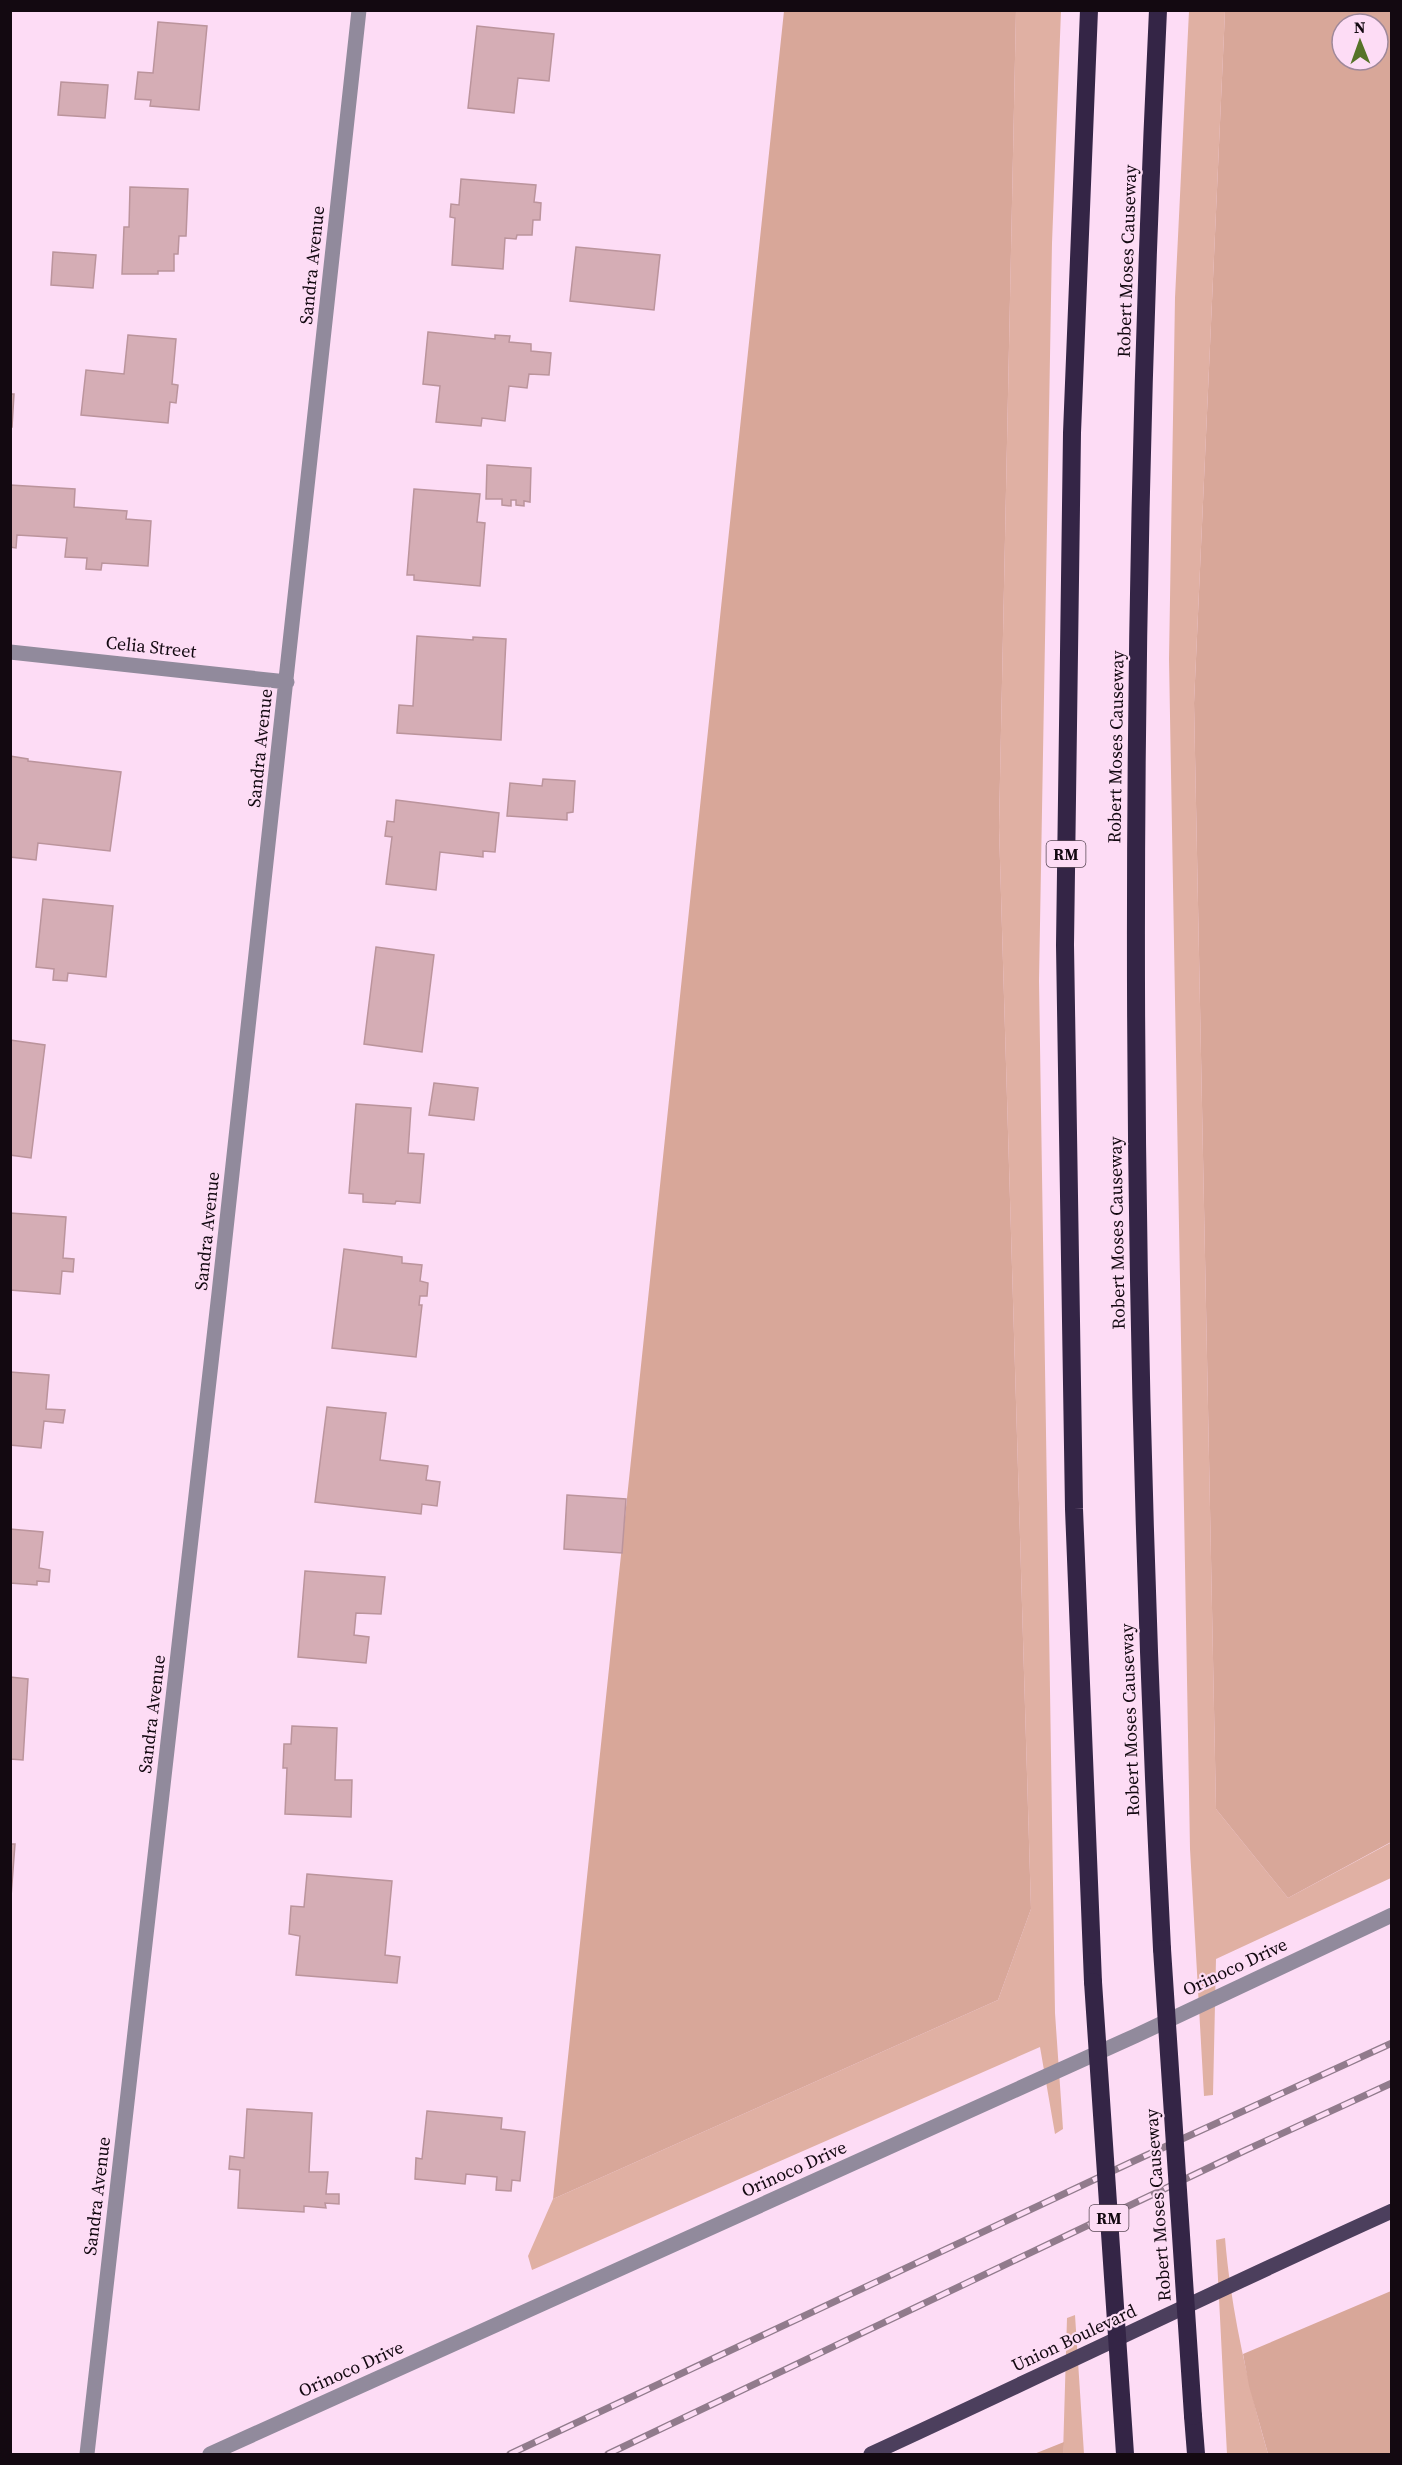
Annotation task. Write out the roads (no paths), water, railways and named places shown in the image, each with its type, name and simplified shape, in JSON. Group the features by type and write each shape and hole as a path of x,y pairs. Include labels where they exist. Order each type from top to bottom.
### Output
{"highway":[{"name":"RM","path":"1089,10 1072,433 1065,945 1074,1521 1093,1982 1125,2454"},
{"name":"Robert Moses Causeway","path":"1158,10 1140,518 1135,1023 1144,1522 1162,1948 1196,2454"}],"main road":[{"name":"Union Boulevard","path":"871,2454 1392,2211"}],"street":[{"name":"Sandra Avenue","path":"87,2454 287,682 359,10"},
{"name":"Celia Street","path":"10,652 287,682"},
{"name":"Orinoco Drive","path":"210,2454 1135,2036 1392,1916"}],"railway":[{"path":"510,2454 1136,2160 1392,2043"},
{"path":"608,2454 1246,2150 1392,2083"}]}
